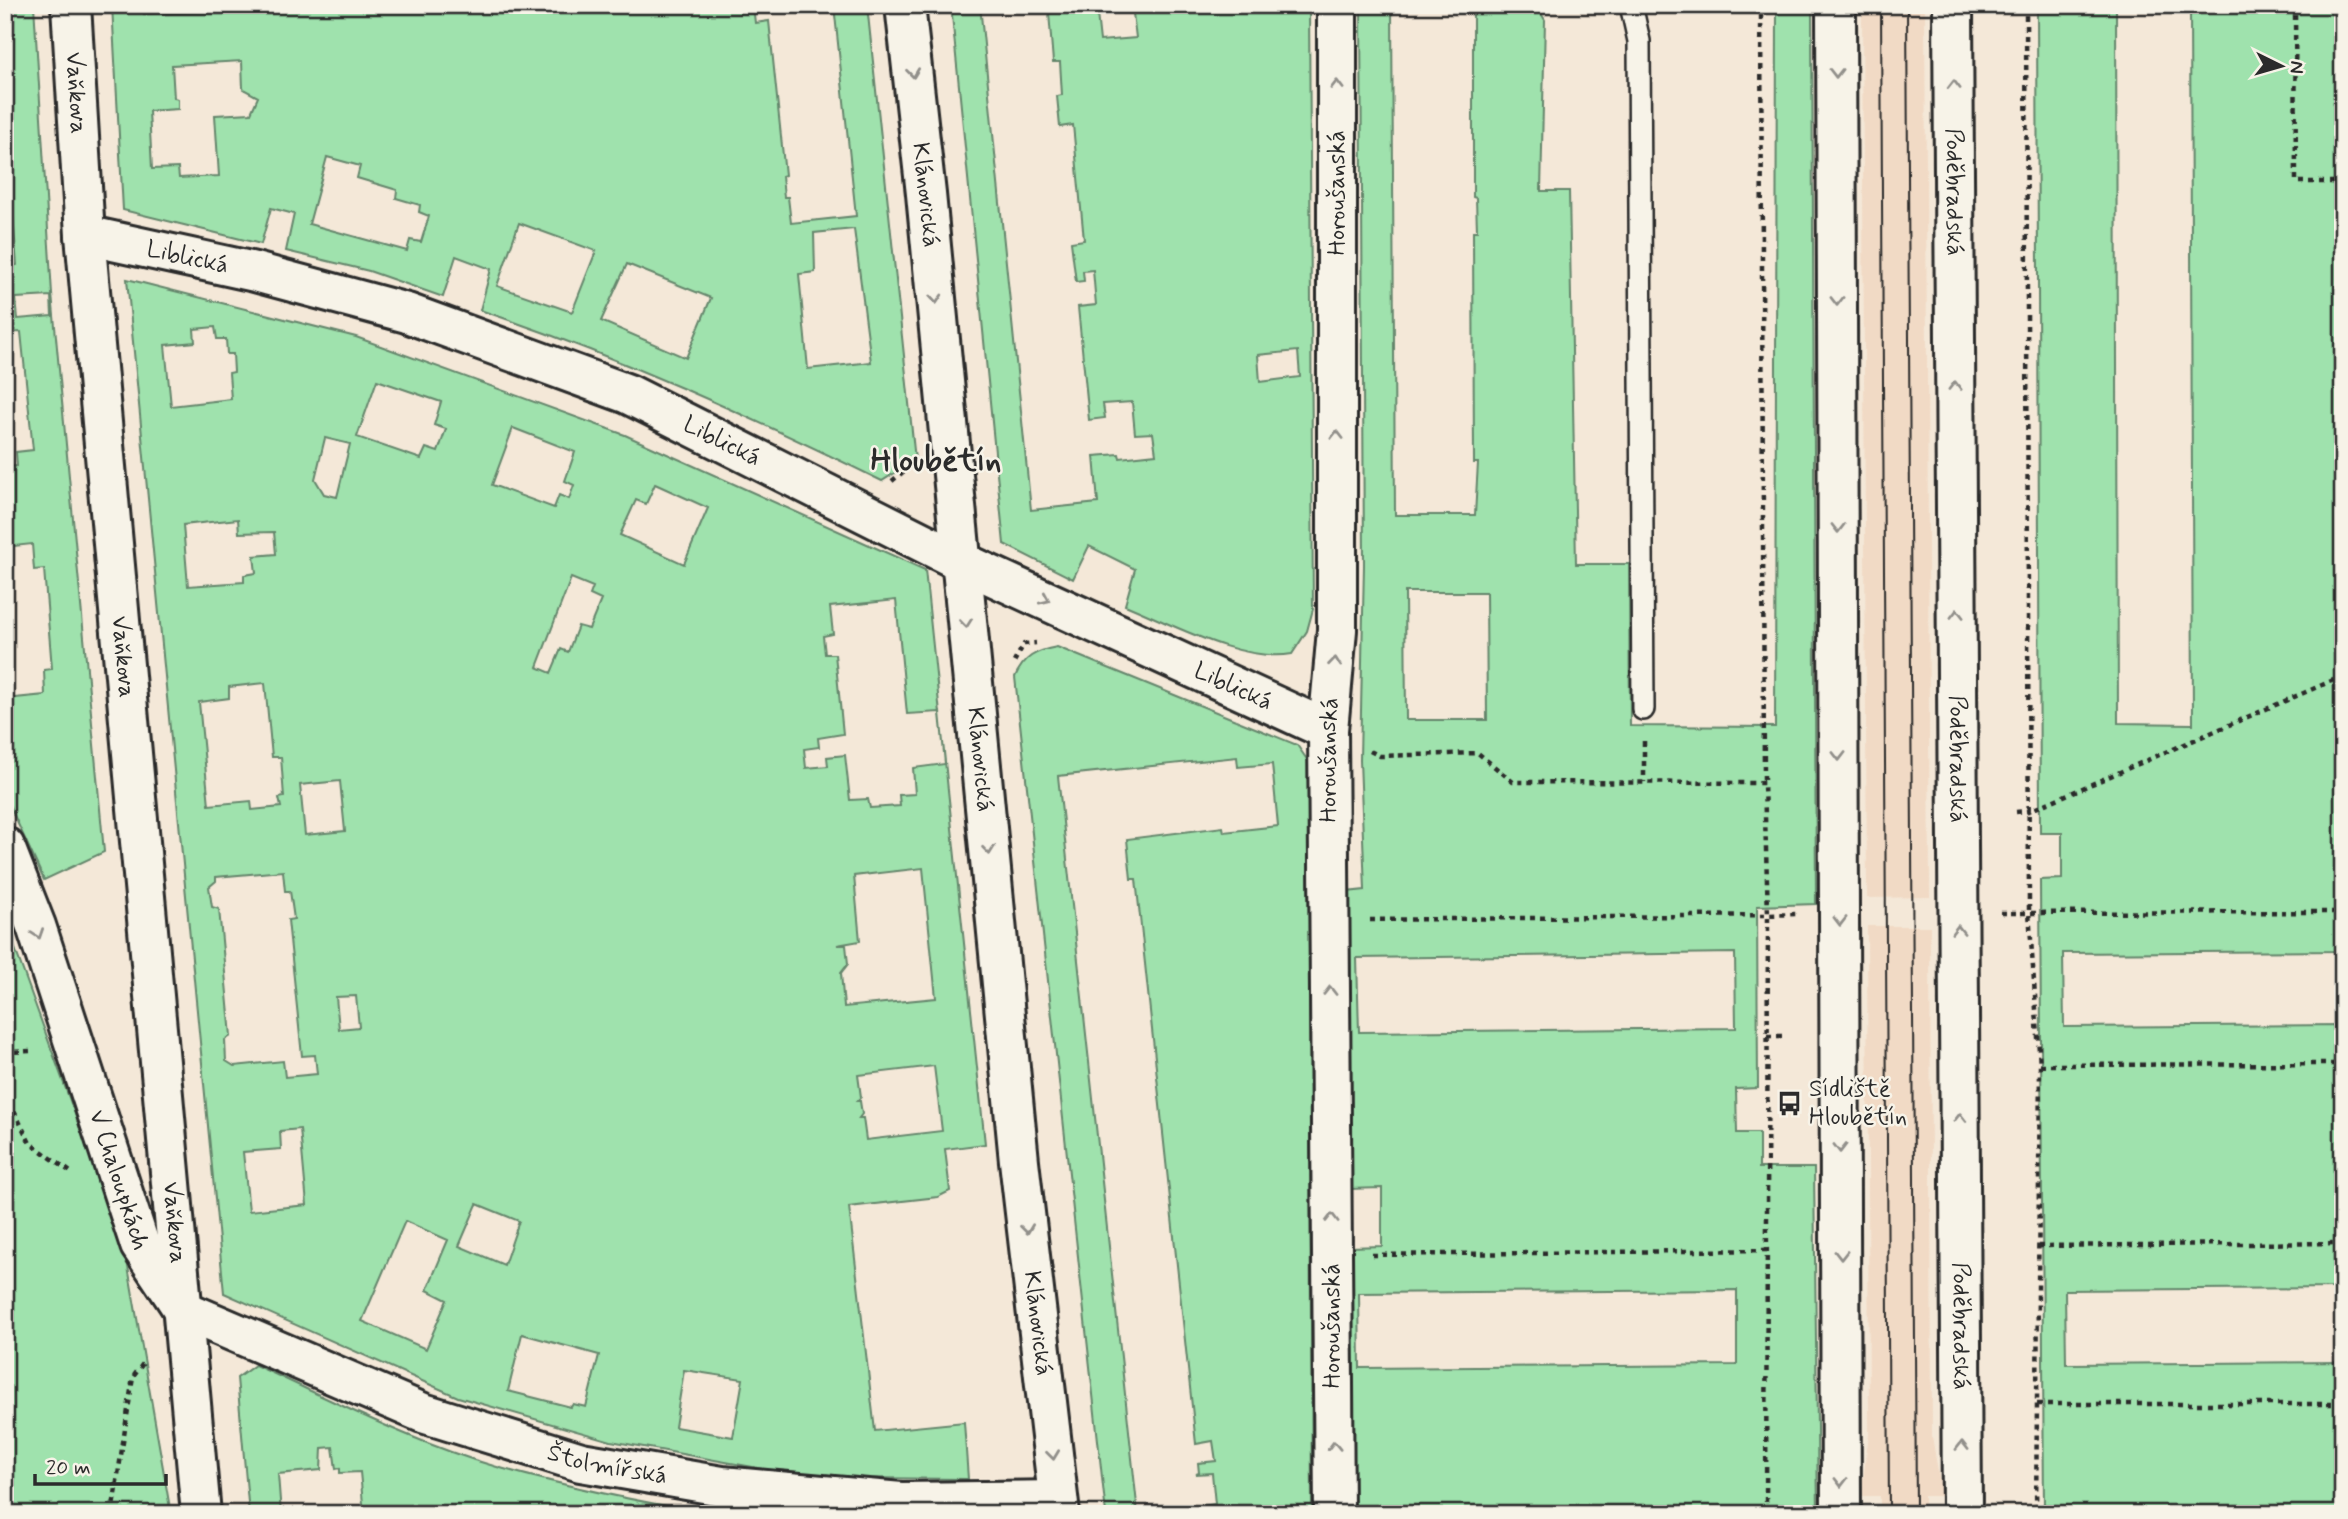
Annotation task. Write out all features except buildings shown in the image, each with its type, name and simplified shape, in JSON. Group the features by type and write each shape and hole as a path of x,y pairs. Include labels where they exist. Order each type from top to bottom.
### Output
{"street":[{"name":"Vaňkova","path":"71,5 85,235 183,1310"},
{"name":"Klánovická","path":"905,5 926,194 1019,1161 1059,1507"},
{"name":"Horoušanská","path":"1334,1514 1328,730 1338,630 1337,5"},
{"path":"1836,5 1841,1514"},
{"name":"Poděbradská","path":"1953,5 1962,1514"},
{"name":"Liblická","path":"85,235 255,272 407,313 628,394 960,561 1328,730"},
{"name":"V Chaloupkách","path":"5,847 36,926 140,1245 183,1310 201,1514"},
{"name":"Štolmířská","path":"183,1310 423,1413 581,1462 723,1486 901,1502 1059,1507"}],"lane":[{"path":"1631,5 1639,41 1643,709"}],"path":[{"path":"1761,5 1764,783 1768,915 1766,1514"},
{"path":"2026,5 2029,912 2040,1065 2036,1514"},
{"path":"2295,5 2296,182 2343,182"},
{"path":"891,482 911,466"},
{"path":"1009,670 1024,644 1040,643"},
{"path":"2016,812 2029,811 2343,676"},
{"path":"1643,709 1644,782"},
{"path":"1328,730 1380,756 1478,753 1513,782 1764,783"},
{"path":"1992,913 2343,912"},
{"path":"1330,921 1804,914"},
{"path":"1767,1036 1782,1036"},
{"path":"2040,1065 2343,1064"},
{"path":"5,1093 30,1143 75,1175"},
{"path":"2038,1246 2343,1243"},
{"path":"1332,1255 1767,1250"},
{"path":"112,1514 134,1377 183,1310"},
{"path":"2037,1404 2343,1404"}],"shaded area":[{"path":"1862,5 1925,5 1930,897 1867,898"},
{"path":"1867,926 1930,926 1932,1436 1942,1496 1924,1496 1924,1514 1880,1514 1880,1496 1861,1496 1869,1434"}],"green space":[{"path":"5,5 34,5 52,294 104,852 44,880 5,796 5,699 45,695 44,670 52,669 44,569 34,570 32,544 5,547 5,467 17,466 16,452 33,450 21,332 5,333 5,267 17,265 12,203 5,203","holes":["51,296 52,316 18,319 16,298"]},
{"path":"112,5 143,5 144,14 207,12 207,5 753,5 755,23 769,21 785,175 782,176 784,197 788,197 791,223 856,216 834,5 867,5 915,460 882,481 684,389 583,347 480,310 491,269 456,256 443,297 369,271 286,251 294,214 271,208 261,244 123,210","holes":["242,61 243,89 258,97 251,113 215,115 219,176 179,178 178,168 152,169 149,111 178,109 178,99 174,98 172,65","327,157 360,166 357,178 397,190 396,198 420,205 419,212 429,216 421,242 410,240 407,251 309,224","519,223 596,251 572,312 497,286","854,229 871,362 808,369 799,274 815,272 814,233","627,264 711,298 686,358 601,321"]},
{"path":"951,5 980,5 1031,510 1098,503 1094,456 1119,454 1120,458 1156,454 1153,433 1135,434 1132,402 1103,404 1105,418 1089,420 1078,307 1096,305 1093,270 1083,271 1084,281 1076,282 1071,242 1084,240 1073,125 1060,127 1057,96 1062,95 1060,62 1053,62 1049,13 1058,12 1057,5 1096,5 1100,41 1136,38 1132,5 1309,5 1313,609 1307,631 1292,654 1251,653 1230,647 1125,605 1135,569 1089,546 1073,579 1004,544","holes":["1298,351 1300,377 1260,382 1258,355"]},
{"path":"1361,5 1392,5 1395,515 1475,515 1478,463 1474,463 1473,231 1477,231 1476,198 1473,197 1473,5 1536,5 1545,20 1541,191 1569,191 1576,564 1629,564 1630,726 1775,727 1777,5 1812,5 1816,904 1757,906 1758,1088 1736,1089 1737,1133 1759,1133 1759,1168 1814,1168 1818,1514 1352,1514 1350,1247 1382,1246 1382,1188 1348,1189 1347,892 1365,890 1360,760 1364,565","holes":["1405,592 1486,592 1487,720 1406,720","1735,953 1736,1028 1359,1032 1357,958","1737,1290 1737,1365 1360,1368 1359,1293"]},
{"path":"2037,5 2116,5 2118,723 2193,724 2190,5 2343,5 2343,951 2063,953 2064,1027 2343,1025 2343,1288 2065,1290 2066,1364 2343,1362 2343,1514 2044,1514 2040,880 2062,879 2062,833 2040,833"},
{"path":"127,279 356,337 625,435 925,570 940,712 907,714 896,600 830,607 833,634 823,636 825,654 835,654 843,734 818,738 819,747 804,749 806,768 828,766 827,757 845,755 850,800 868,799 870,808 900,806 899,795 915,794 913,768 945,764 942,731 985,1144 945,1149 950,1191 938,1197 849,1207 875,1431 964,1422 968,1479 857,1478 769,1470 611,1441 458,1397 224,1293","holes":["215,327 217,339 226,339 227,354 233,354 234,372 229,373 231,399 171,406 165,345 195,342 194,329","377,380 441,402 434,425 446,429 438,452 426,448 421,459 357,437","513,428 575,452 565,481 574,485 569,499 559,495 554,508 492,485","325,438 350,444 337,497 324,494 315,479","655,484 708,508 684,564 620,535 636,500 646,504","238,519 239,533 274,532 276,554 254,556 256,573 244,575 244,582 188,586 183,525","571,578 593,587 590,595 601,600 589,629 578,626 568,652 561,649 551,673 537,667","265,683 272,757 281,757 284,797 279,798 281,807 252,810 251,801 209,805 199,702 229,698 229,687","340,781 345,831 305,835 300,785","923,868 936,998 844,1007 841,973 848,964 846,945 837,945 860,941 854,876","283,871 285,891 290,891 294,919 288,920 302,1056 315,1055 317,1074 285,1077 283,1061 234,1066 226,1061 225,1040 231,1036 219,909 212,907 209,887 216,881 216,877","356,996 359,1027 339,1029 336,997","934,1066 942,1131 866,1140 863,1118 859,1118 862,1114 860,1101 857,1101 861,1097 858,1075","300,1129 307,1205 249,1211 243,1152 281,1149 280,1131","477,1204 519,1221 504,1265 459,1246","405,1221 448,1240 427,1290 447,1300 426,1349 362,1321","522,1334 599,1355 586,1407 573,1404 571,1407 508,1391","684,1370 743,1379 733,1437 675,1427"]},
{"path":"1057,647 1297,745 1308,761 1312,1514 1203,1514 1202,1506 1215,1504 1212,1473 1196,1474 1199,1473 1198,1463 1216,1461 1213,1441 1196,1444 1136,879 1131,879 1127,839 1223,827 1224,832 1278,826 1272,764 1238,767 1237,757 1058,776 1138,1514 1106,1514 1015,677 1022,664 1031,656"},
{"path":"5,921 126,1255 171,1514 5,1514"},
{"path":"255,1365 374,1420 466,1457 577,1487 712,1514 449,1514 437,1510 436,1514 364,1514 360,1472 340,1473 340,1468 336,1469 333,1447 322,1448 321,1470 278,1474 281,1514 249,1514 237,1378"}],"tram line":[{"path":"1881,5 1889,1514"},
{"path":"1907,5 1916,1514"}],"place":[{"name":"Sídliště Hloubětín","path":"1789,1103"}],"district":[{"name":"Hloubětín","path":"936,461"}]}
